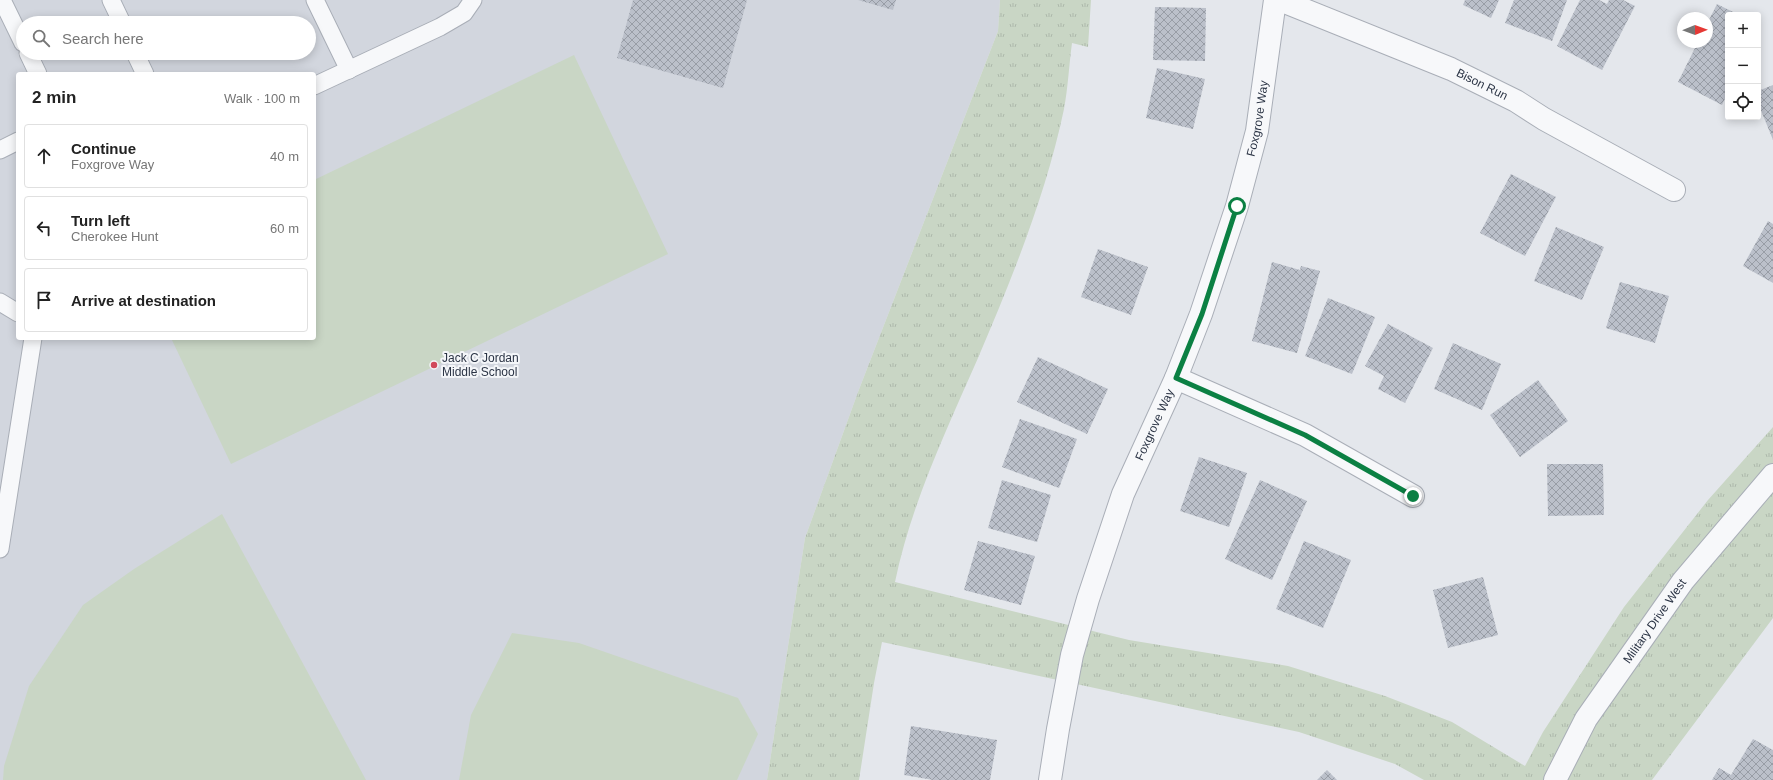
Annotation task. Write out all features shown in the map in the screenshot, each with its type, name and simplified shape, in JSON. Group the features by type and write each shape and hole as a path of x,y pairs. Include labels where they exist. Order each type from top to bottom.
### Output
{"street":[{"name":"Foxgrove Way","path":"1050,780 1072,655 1088,599 1123,494 1176,378 1202,314 1237,206 1257,131 1275,0"},
{"name":"Bison Run","path":"1280,0 1451,69 1516,101 1544,119 1674,190"},
{"path":"1176,378 1305,435 1413,496"},
{"name":"Military Drive West","path":"1554,780 1586,719 1683,581 1773,475"}],"lane":[{"path":"2,0 16,29"},
{"path":"111,0 119,16"},
{"path":"315,0 349,70"},
{"path":"316,85 440,27 464,13 473,0"},
{"path":"31,60 37,72"},
{"path":"138,60 144,72"},
{"path":"0,150 16,142"},
{"path":"0,302 16,312"},
{"path":"0,549 33,340"}],"shaded area":[{"name":"Jack C Jordan Middle School","path":"0,0 1000,0 998,31 858,392 805,538 767,780 0,780"}],"green space":[{"path":"1000,0 1091,0 1088,47 1072,43 1064,109 1057,141 1038,204 1003,297 930,468 910,524 895,582 1129,640 1288,666 1385,696 1452,722 1525,766 1543,732 1624,607 1708,500 1773,427 1773,618 1652,780 1424,780 1395,764 1299,732 882,642 859,780 767,780 805,538 858,392 998,31"},
{"path":"574,55 668,254 231,464 172,340 316,340 316,179"},
{"path":"222,514 366,780 3,780 4,766 29,686 83,605 134,569"},
{"path":"512,633 579,643 738,698 758,734 737,780 459,780 471,715"}],"building":[{"path":"633,0 747,0 723,88 617,58"},
{"path":"858,0 896,0 893,10"},
{"path":"1465,0 1499,0 1491,18 1463,5"},
{"path":"1514,0 1567,0 1552,41 1505,23"},
{"path":"1580,0 1599,0 1607,4 1609,0 1623,0 1635,6 1602,70 1557,46"},
{"path":"1717,4 1733,12 1725,12 1725,98 1722,105 1678,82 1695,48 1713,48 1713,12"},
{"path":"1155,7 1206,8 1205,61 1153,60"},
{"path":"1157,68 1205,79 1193,129 1146,118"},
{"path":"1773,85 1773,140 1761,110 1761,90"},
{"path":"1511,174 1556,197 1525,256 1480,233"},
{"path":"1768,221 1773,224 1773,283 1743,266"},
{"path":"1556,227 1604,247 1582,300 1534,281"},
{"path":"1098,249 1148,267 1131,315 1081,297"},
{"path":"1272,262 1300,270 1301,266 1320,271 1297,353 1252,341"},
{"path":"1620,282 1669,296 1655,343 1606,328"},
{"path":"1328,298 1375,317 1352,374 1305,356"},
{"path":"1388,324 1433,348 1405,403 1378,389 1384,376 1365,366"},
{"path":"1453,343 1501,364 1482,410 1434,389"},
{"path":"1038,357 1108,389 1087,434 1017,402"},
{"path":"1538,380 1568,421 1520,457 1490,415"},
{"path":"1020,419 1077,439 1059,488 1002,467"},
{"path":"1199,457 1247,473 1229,527 1180,511"},
{"path":"1547,464 1603,464 1604,515 1548,516"},
{"path":"1002,480 1051,495 1037,542 988,528"},
{"path":"1260,480 1307,501 1272,580 1225,559"},
{"path":"978,541 1035,556 1021,605 964,590"},
{"path":"1304,541 1351,560 1323,628 1276,609"},
{"path":"1483,577 1498,635 1448,648 1433,590"},
{"path":"911,726 997,740 990,780 933,780 904,775"},
{"path":"1753,739 1773,750 1773,780 1712,780 1719,768 1731,775"},
{"path":"1327,770 1337,780 1317,780"}],"place":[{"name":"Jack C Jordan Middle School","path":"434,365"}],"route":[{"path":"1237,206 1202,314 1176,378 1305,435 1413,496"}]}
